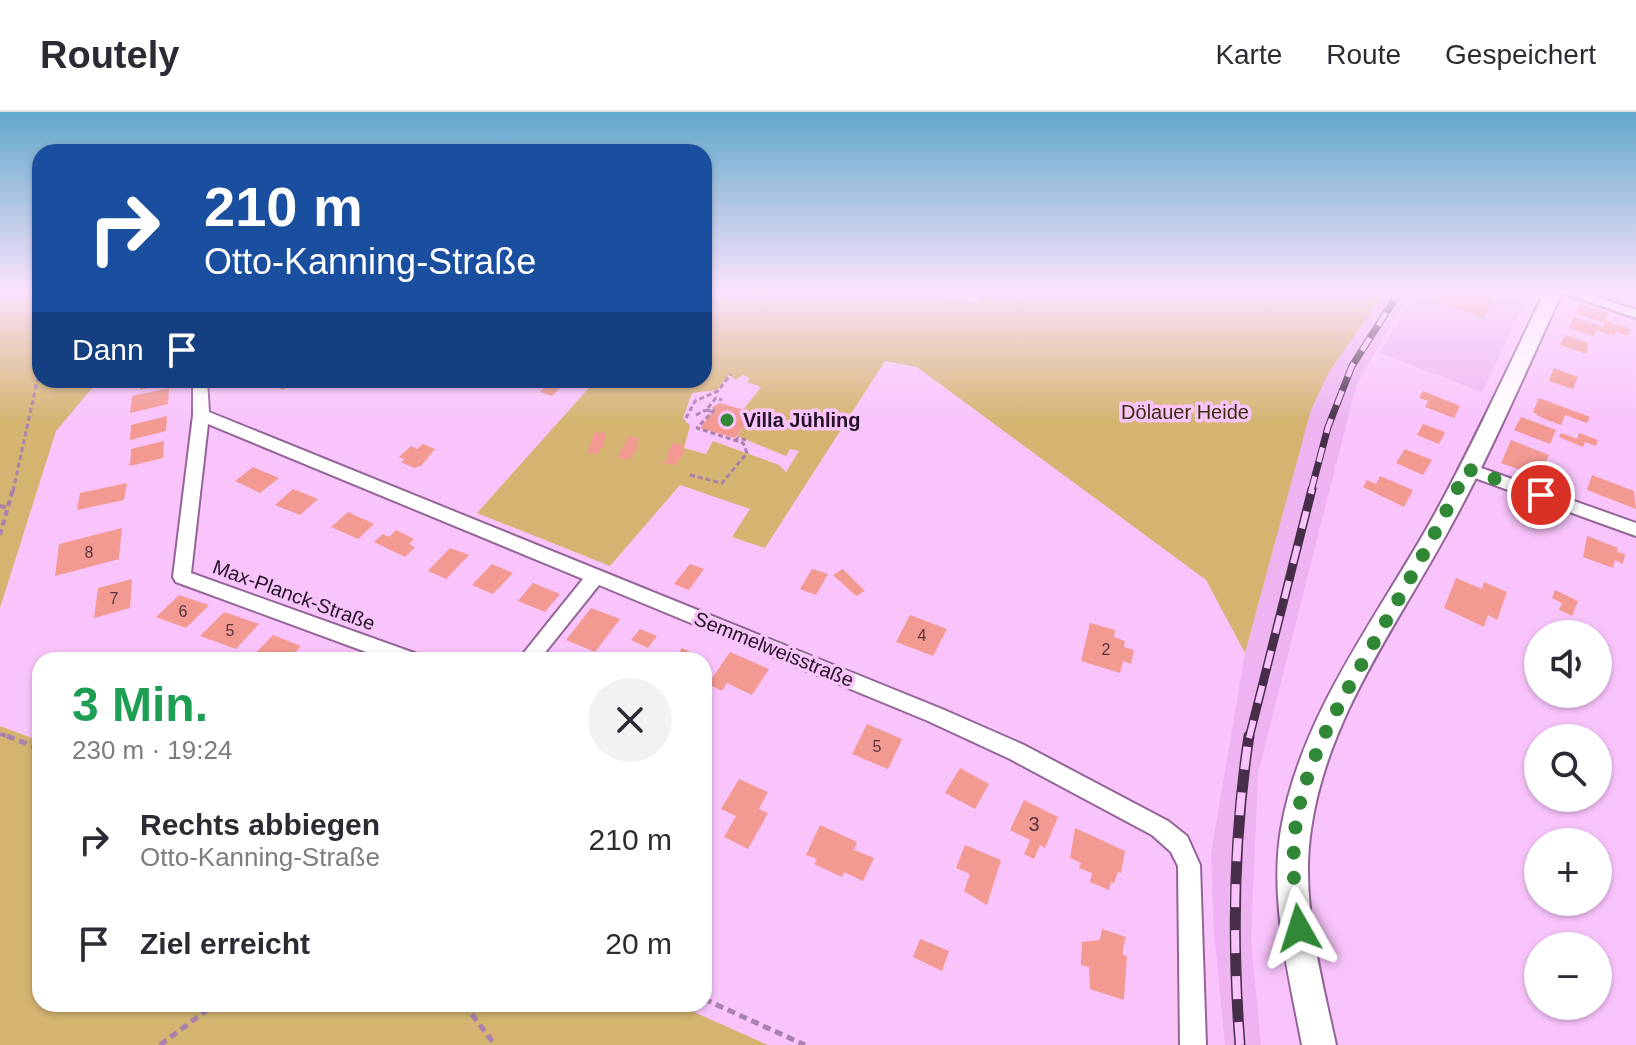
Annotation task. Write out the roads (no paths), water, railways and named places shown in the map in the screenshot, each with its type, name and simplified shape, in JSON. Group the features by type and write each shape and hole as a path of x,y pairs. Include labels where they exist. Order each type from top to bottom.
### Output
{"main road":[{"path":"1319,1045 1295,903 1295,831 1308,775 1330,721 1444,517 1533,335"}],"street":[{"path":"200,388 201,415"},
{"name":"Semmelweisstraße","path":"201,415 962,727 1017,752 1160,828 1179,844 1189,865 1193,1045"},
{"name":"Max-Planck-Straße","path":"201,415 182,577 388,652"},
{"path":"1467,469 1636,530"},
{"path":"534,652 597,575"}],"railway":[{"path":"1311,491 1328,427 1352,366 1372,335"},
{"path":"1249,738 1312,489"},
{"path":"1240,1045 1236,890 1240,814 1249,736"}],"place":[{"name":"Villa Jühling","path":"727,420"}],"park label":[{"name":"Dölauer Heide","path":"1185,412"}]}
